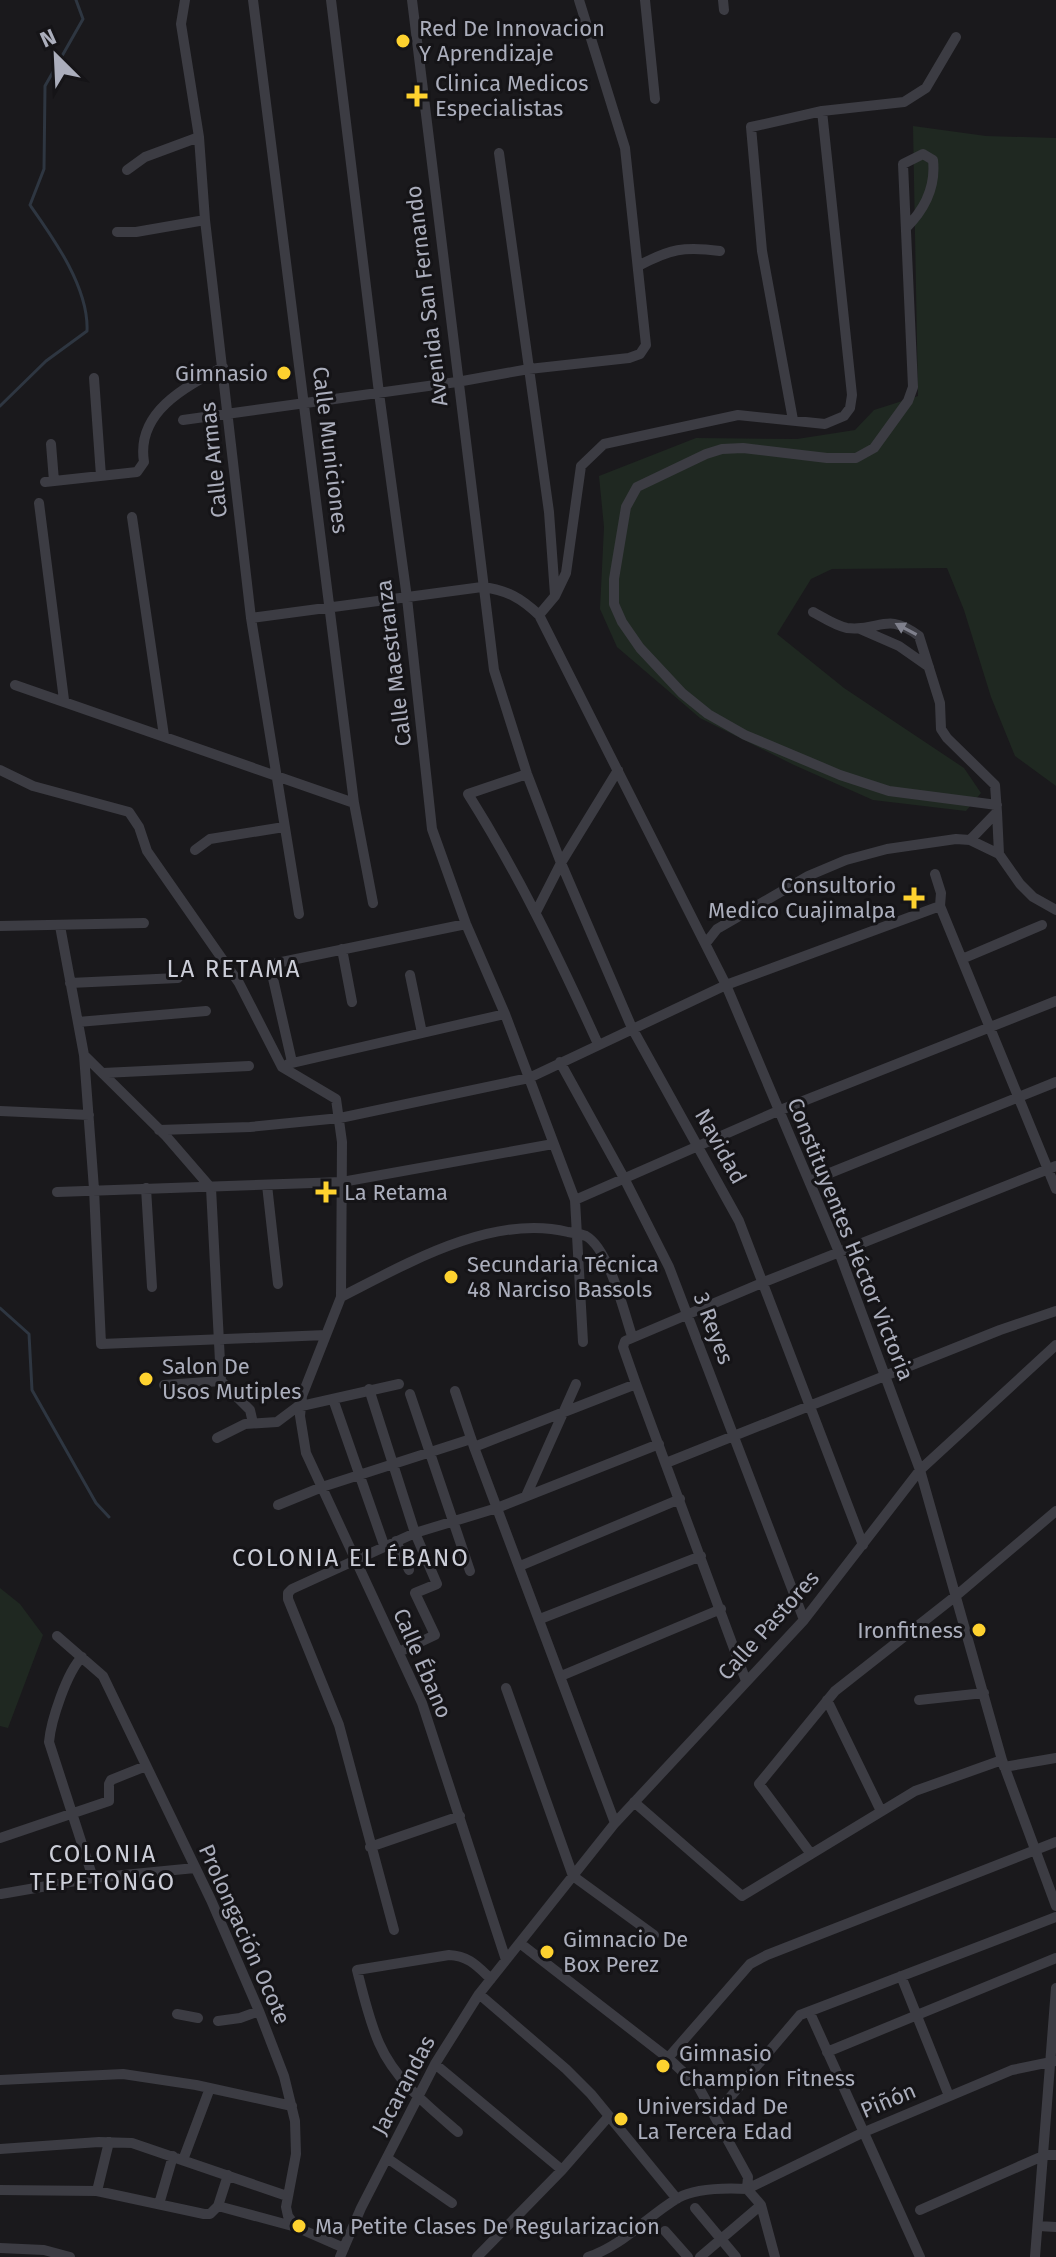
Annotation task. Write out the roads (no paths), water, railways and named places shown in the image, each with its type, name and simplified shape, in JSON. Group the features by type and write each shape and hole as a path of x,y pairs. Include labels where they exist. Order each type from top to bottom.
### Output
{"street":[{"name":"Calle Armas","path":"185,0 181,24 199,137 205,220 251,618 299,914"},
{"name":"Calle Municiones","path":"253,0 354,803 373,903"},
{"name":"Calle Maestranza","path":"331,0 407,598 432,829 466,924 505,1014 575,1200 583,1342"},
{"name":"Avenida San Fernando","path":"412,0 494,670 527,774"},
{"path":"183,420 640,354 646,345 625,148 579,0"},
{"path":"645,0 655,99"},
{"path":"793,420 762,251 751,127 822,111 904,102 926,88 956,37"},
{"path":"251,618 482,587 512,594 539,615 555,596 566,573 581,466 604,444 738,415 825,424 844,416 850,408 852,395 822,111"},
{"path":"127,170 145,157 199,137"},
{"path":"499,153 549,512 555,596"},
{"path":"906,228 919,215 935,175 933,160 923,154 903,164 913,387 908,401 874,448 856,458 827,458 743,448 722,449 637,487 626,507 614,579 614,604 640,648 682,693 708,714 745,735 840,775 889,791 997,809"},
{"path":"117,232 136,232 205,220"},
{"path":"638,266 665,251 690,247 720,251"},
{"path":"51,444 49,481 137,472 144,462 141,447 148,424 168,399 223,367"},
{"path":"94,378 101,476"},
{"path":"39,503 64,700"},
{"path":"132,517 164,736"},
{"path":"813,612 843,628 860,629 894,622 919,636 940,703 941,729 995,785 999,854"},
{"name":"Constituyentes Héctor Victoria","path":"539,615 726,985 839,1252 920,1470 1003,1763 1056,1906"},
{"path":"860,629 899,646 929,667"},
{"path":"15,685 354,803"},
{"path":"0,770 33,786 129,812 139,827 147,851 239,983 287,1064 336,1099 340,1118 342,1182 341,1297 407,1264 483,1236 534,1227 586,1236 599,1250 614,1282 632,1336"},
{"path":"536,912 561,863 618,770"},
{"path":"527,774 468,794 536,912 598,1044"},
{"name":"Navidad","path":"527,774 561,863 632,1028 739,1221 863,1545"},
{"path":"970,840 997,809"},
{"path":"195,850 210,839 284,827"},
{"path":"706,943 717,929 808,876 846,860 887,849 956,839 970,840 999,854 1033,897 1056,910"},
{"path":"935,874 941,893 940,906 1018,1097 1052,1168 1056,1189"},
{"path":"159,1130 250,1127 340,1118 529,1078 726,985 940,906"},
{"path":"0,926 144,923"},
{"path":"287,1064 272,974 272,967 277,963 466,924"},
{"path":"962,959 1042,925"},
{"path":"60,926 84,1055 101,1344 326,1335"},
{"path":"342,949 352,1002"},
{"path":"410,975 422,1033"},
{"path":"70,983 178,978"},
{"path":"575,1200 778,1111 1056,1001"},
{"path":"78,1022 206,1011"},
{"path":"287,1064 505,1014"},
{"path":"84,1055 159,1130 211,1188 221,1381 250,1410 253,1423"},
{"name":"3 Reyes","path":"560,1062 669,1267 804,1620"},
{"path":"103,1073 249,1066"},
{"path":"810,1181 1056,1082"},
{"path":"0,1111 89,1115"},
{"path":"57,1192 342,1182 553,1144"},
{"path":"746,1681 636,1384 623,1347 625,1341 764,1282 1052,1168"},
{"path":"267,1185 278,1284"},
{"path":"146,1188 152,1287"},
{"name":"Calle Ébano","path":"341,1297 302,1396 306,1453 422,1703 506,1960"},
{"path":"666,1463 1000,1330 1056,1311"},
{"name":"Calle Pastores","path":"521,1944 615,1823 804,1620 920,1470 1056,1345"},
{"path":"164,1385 221,1381"},
{"path":"217,1438 245,1424 277,1422 291,1410 301,1407 399,1384"},
{"path":"526,1496 576,1384"},
{"path":"278,1505 322,1487 430,1452 472,1443 636,1384"},
{"path":"369,1389 415,1533 437,1584 415,1593 435,1635 399,1652"},
{"path":"455,1391 615,1823"},
{"path":"410,1394 470,1571"},
{"path":"333,1399 384,1545"},
{"path":"394,1930 339,1725 288,1593 384,1545 497,1508 659,1444"},
{"path":"520,1566 680,1499"},
{"path":"811,1854 759,1784 847,1680 957,1595 1056,1511"},
{"path":"396,1541 409,1570"},
{"path":"540,1619 701,1556"},
{"path":"561,1676 721,1609"},
{"name":"Prolongación Ocote","path":"57,1636 103,1676 259,2011 292,2106 296,2154 287,2196 288,2216 296,2227"},
{"path":"82,1657 73,1667 50,1730 49,1742 93,1878"},
{"path":"506,1688 573,1876 654,1935"},
{"path":"919,1700 984,1693"},
{"path":"827,1700 881,1811"},
{"path":"634,1802 742,1896 915,1791 1003,1763 1056,1758"},
{"path":"0,1838 72,1812 104,1805 109,1801 111,1780 146,1766"},
{"path":"370,1847 460,1816"},
{"path":"668,2058 750,1964 1056,1842"},
{"path":"1,1894 93,1878 195,1868"},
{"path":"715,2115 795,2018 1056,1917"},
{"path":"521,1944 668,2058 698,2086 748,2177 747,2189 761,2205 775,2257"},
{"name":"Jacarandas","path":"342,2252 435,2064 479,1994 521,1944"},
{"path":"458,2132 418,2097 390,2063 379,2043 357,1970 459,1955 472,1960 491,1979"},
{"path":"827,2052 1056,1958"},
{"path":"901,1976 949,2096"},
{"path":"1035,2257 1050,2155 1056,1988"},
{"path":"479,1994 566,2069 677,2199"},
{"path":"218,2021 259,2011"},
{"path":"810,2013 920,2257"},
{"path":"177,2014 198,2018"},
{"name":"Piñón","path":"747,2189 862,2133 949,2096 1012,2070 1053,2062"},
{"path":"435,2064 562,2170"},
{"path":"0,2080 123,2074 210,2088 292,2106"},
{"path":"159,2204 210,2088"},
{"path":"477,2257 562,2170 609,2116"},
{"path":"97,2191 109,2142"},
{"path":"0,2149 132,2143 287,2196"},
{"path":"920,2210 1050,2155"},
{"path":"387,2158 452,2203"},
{"path":"214,2210 228,2175"},
{"path":"588,2257 620,2243 677,2199 722,2189 747,2189"},
{"path":"0,2190 97,2191 159,2204 214,2210 296,2227 342,2252"},
{"path":"700,2257 761,2205"},
{"path":"695,2208 736,2257"},
{"path":"1038,2226 1056,2227"},
{"path":"665,2231 688,2257"},
{"path":"0,2248 70,2257"}],"waterway":[{"path":"0,406 46,361 87,331 86,315 76,281 59,248 30,205 44,169 45,86 83,19 76,0"},
{"path":"0,1308 29,1334 32,1390 96,1503 109,1517"}],"place":[{"name":"Red De Innovacion Y Aprendizaje","path":"403,41"},
{"name":"Clinica Medicos Especialistas","path":"417,96"},
{"name":"Gimnasio","path":"284,373"},
{"name":"Consultorio Medico Cuajimalpa","path":"914,898"},
{"name":"La Retama","path":"326,1192"},
{"name":"Secundaria Técnica 48 Narciso Bassols","path":"451,1277"},
{"name":"Salon De Usos Mutiples","path":"146,1379"},
{"name":"Ironfitness","path":"979,1630"},
{"name":"Gimnacio De Box Perez","path":"547,1952"},
{"name":"Gimnasio Champion Fitness","path":"663,2066"},
{"name":"Universidad De La Tercera Edad","path":"621,2119"},
{"name":"Ma Petite Clases De Regularizacion","path":"299,2226"}],"district":[{"name":"LA RETAMA","path":"234,969"},
{"name":"COLONIA EL ÉBANO","path":"351,1558"},
{"name":"COLONIA TEPETONGO","path":"103,1868"}]}
